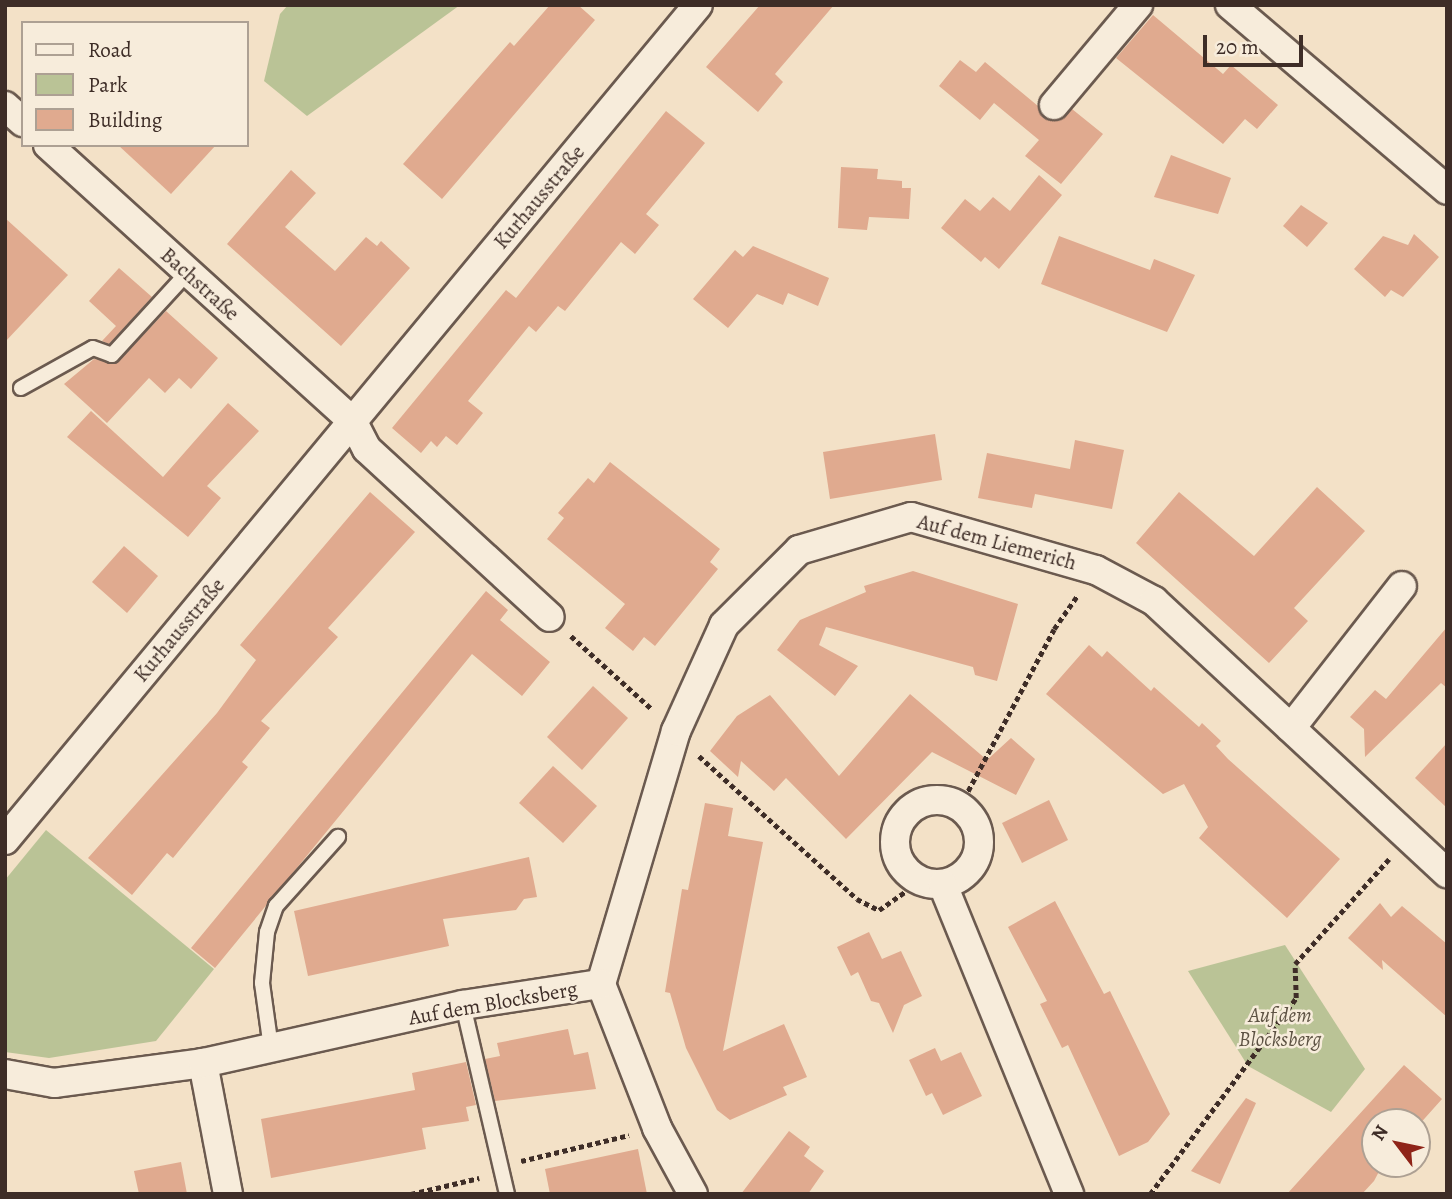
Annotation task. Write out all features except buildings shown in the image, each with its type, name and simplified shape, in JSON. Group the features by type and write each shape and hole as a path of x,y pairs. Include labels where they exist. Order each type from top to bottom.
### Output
{"street":[{"name":"Kurhausstraße","path":"5,840 698,5"},
{"path":"1054,105 1138,5"},
{"path":"1230,5 1447,190"},
{"path":"5,106 21,120"},
{"name":"Bachstraße","path":"50,147 352,422"},
{"path":"352,422 367,449 550,617"},
{"name":"Auf dem Liemerich","path":"601,984 676,731 723,625 799,550 911,517 1096,570 1154,600 1447,873"},
{"path":"1291,728 1402,586"},
{"path":"933,800 960,806 977,826 979,851 966,874 931,883 908,874 895,849 900,822 908,811 933,800"},
{"path":"931,883 1069,1194"},
{"name":"Auf dem Blocksberg","path":"5,1074 54,1083 203,1063 463,1005 601,984 657,1128 693,1194"},
{"path":"203,1063 228,1194"}],"lane":[{"path":"21,388 93,348 112,355 188,272"},
{"path":"271,1048 262,983 267,932 276,906 338,837"},
{"path":"463,1005 507,1194"}],"path":[{"path":"960,806 1055,629 1096,570"},
{"path":"550,617 643,701"},
{"path":"697,754 857,899 879,910 931,883"},
{"path":"1150,1194 1296,998 1295,964 1408,837"},
{"path":"515,1162 657,1128"},
{"path":"411,1194 484,1177"}],"green space":[{"path":"288,5 460,5 307,116 264,81 280,14"},
{"path":"46,830 214,969 156,1041 49,1058 5,1052 5,880"},
{"name":"Auf dem Blocksberg","path":"1285,945 1365,1069 1331,1112 1248,1066 1188,971"}]}
